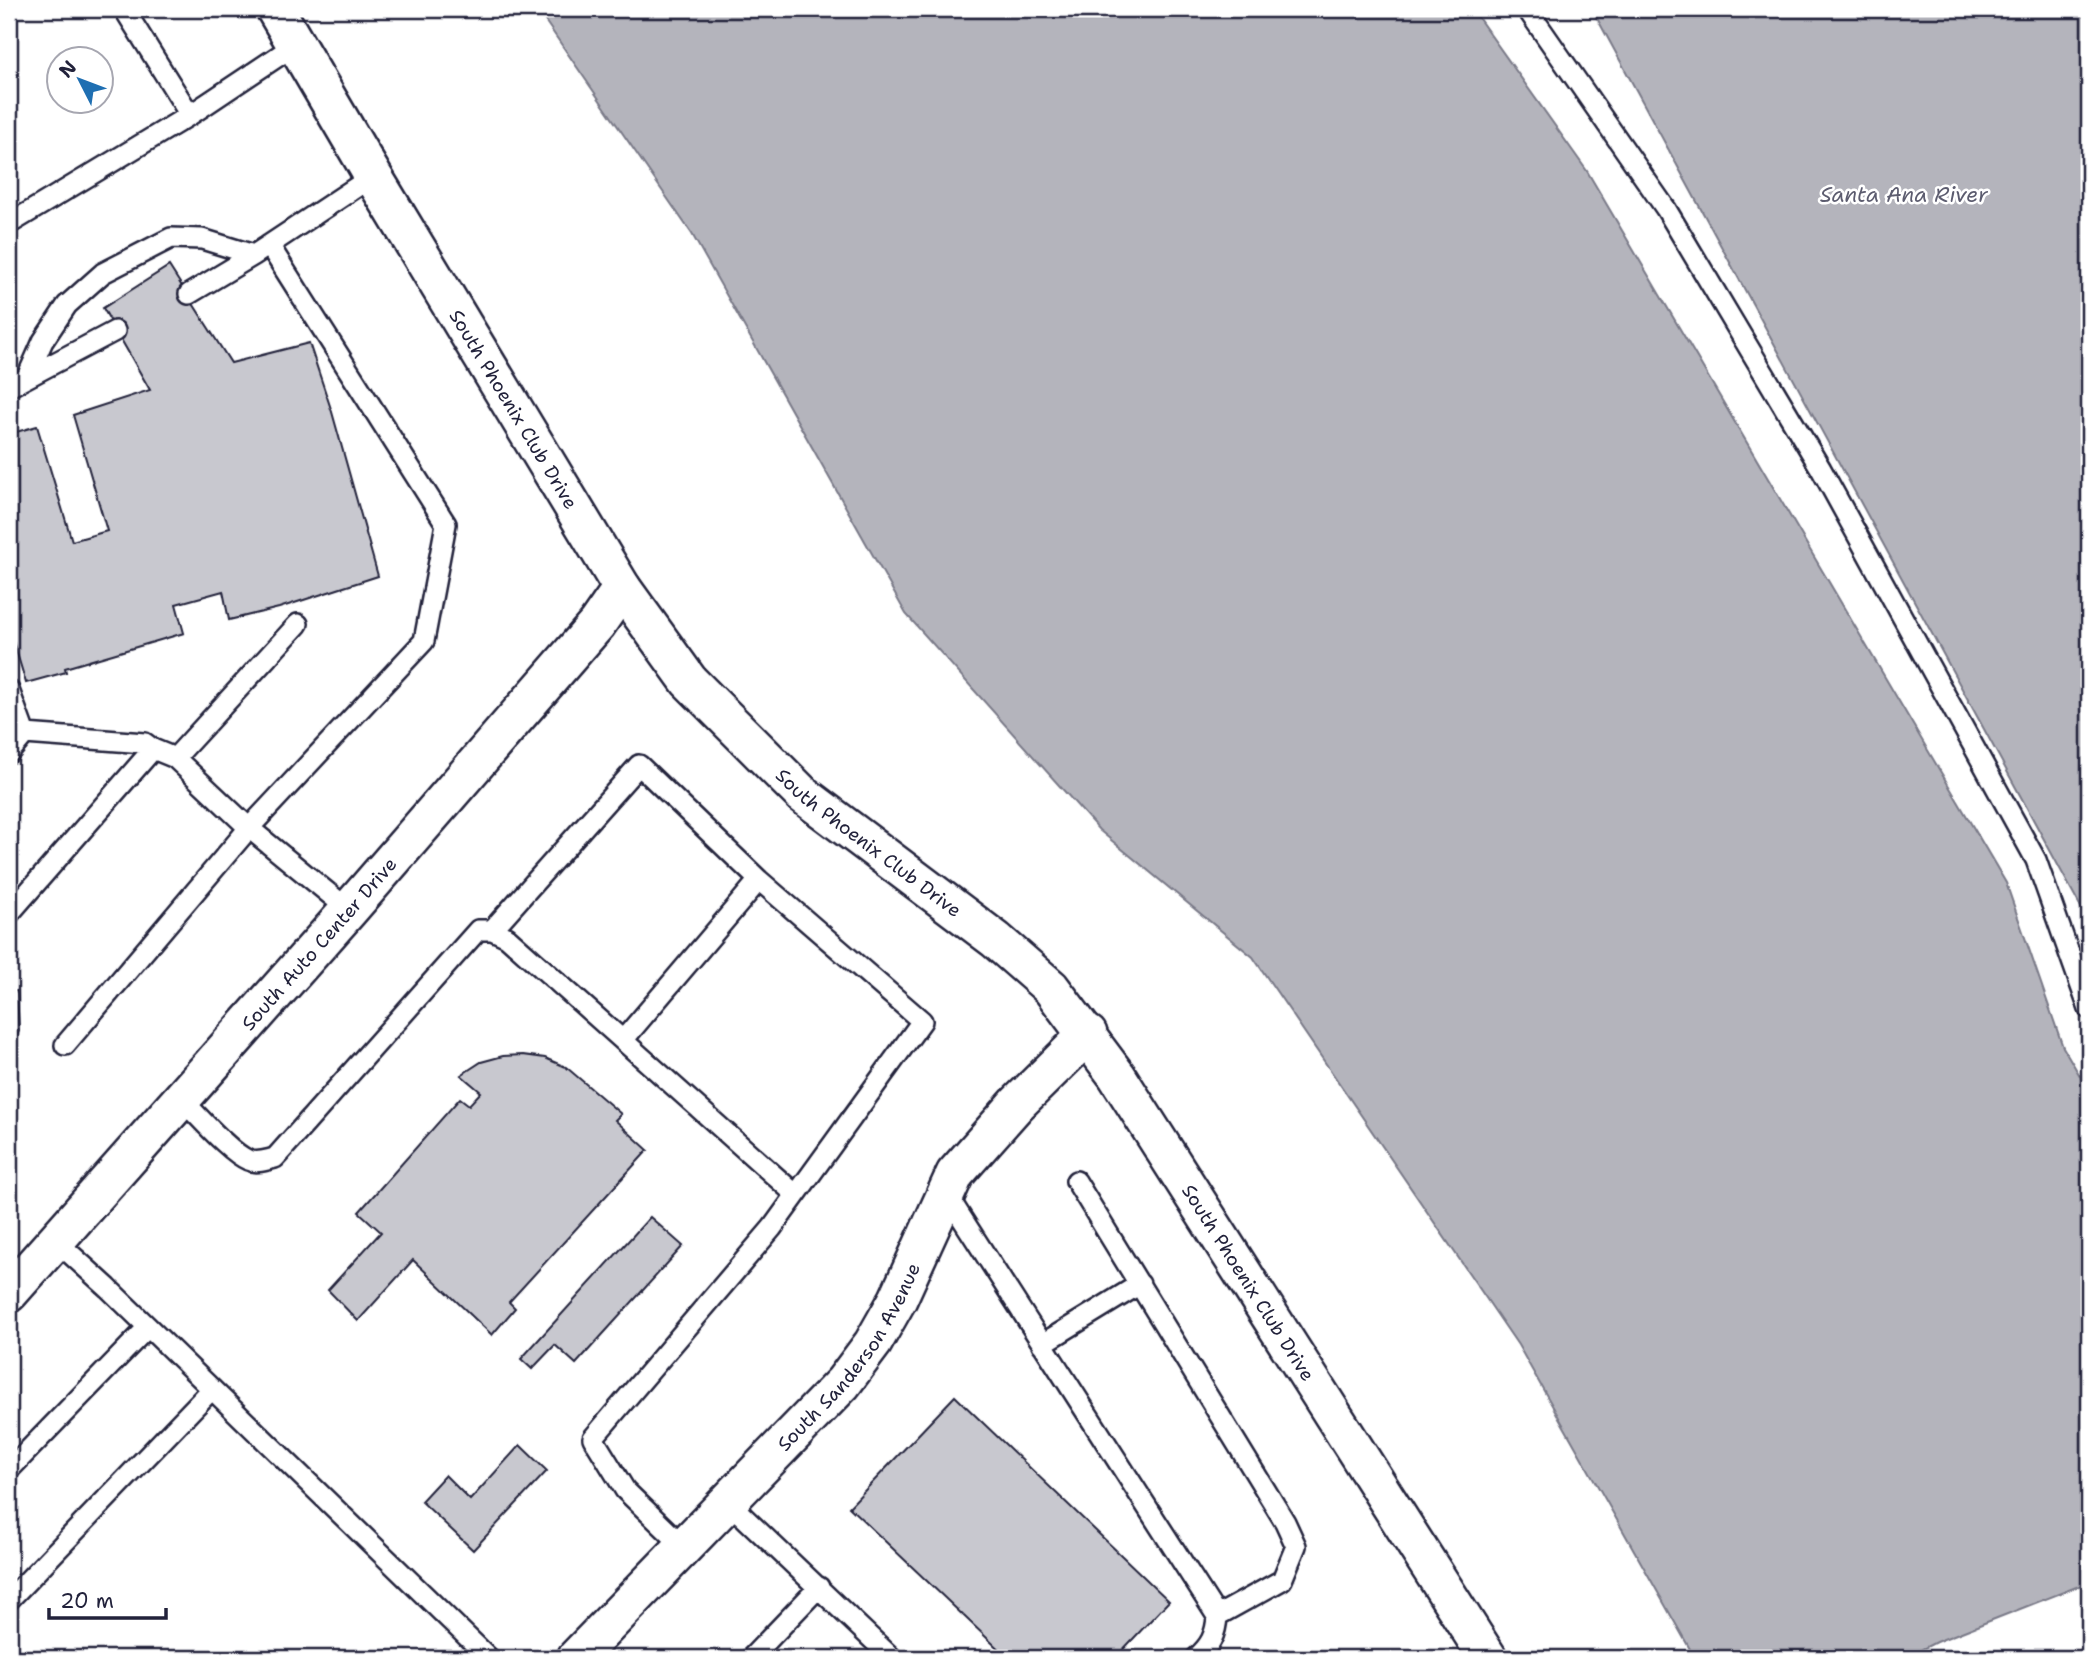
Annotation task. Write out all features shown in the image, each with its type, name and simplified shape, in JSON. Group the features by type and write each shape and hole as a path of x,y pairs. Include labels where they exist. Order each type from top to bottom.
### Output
{"street":[{"name":"South Phoenix Club Drive","path":"275,9 622,588 689,681 802,794 996,940 1051,988 1088,1034 1125,1088 1488,1658"},
{"name":"South Auto Center Drive","path":"9,1293 349,910 597,624 622,588"},
{"name":"South Sanderson Avenue","path":"576,1658 843,1383 873,1343 898,1299 945,1192 956,1174 985,1138 1088,1034"}],"lane":[{"path":"124,9 190,115"},
{"path":"1527,9 1666,209 1821,469 2036,860 2089,1009"},
{"path":"9,223 190,115 295,45"},
{"path":"189,294 373,176"},
{"path":"27,377 43,341 67,305 103,273 171,238 202,239 261,250 446,524 424,641 249,828 65,1045"},
{"path":"9,387 116,331"},
{"path":"175,758 298,624"},
{"path":"9,690 25,734"},
{"path":"25,734 145,743 175,758 249,828 349,910"},
{"path":"9,753 25,734"},
{"path":"9,914 153,749"},
{"path":"492,930 639,765 759,880 922,1021 772,1228 593,1438 625,1490 684,1547"},
{"path":"624,1039 759,880"},
{"path":"181,1099 236,1152 248,1160 259,1162 275,1158 478,930 492,930 507,937 795,1194"},
{"path":"1076,1181 1285,1522 1296,1546 1282,1580 1217,1616"},
{"path":"945,1192 1217,1616 1216,1632 1207,1649 1196,1658"},
{"path":"55,1240 489,1658"},
{"path":"1042,1344 1140,1284"},
{"path":"9,1470 148,1327"},
{"path":"9,1600 212,1389"},
{"path":"728,1502 892,1658"},
{"path":"751,1658 819,1587"}],"water":[{"path":"537,9 1472,9 1587,171 2006,883 2063,1047 2089,1091 2089,1582 1936,1642 1905,1658 1695,1658 1518,1345 1253,957 1099,830 906,614 692,234"},
{"name":"Santa Ana River","path":"1592,9 2089,9 2089,922"}],"building":[{"path":"169,266 231,363 309,343 332,412 378,576 279,608 229,620 223,591 176,604 184,633 65,668 66,672 26,683 9,627 9,434 37,426 72,541 107,531 73,415 150,390 103,308"},
{"path":"17,991 19,1031 9,1055 9,992"},
{"path":"503,1056 545,1058 566,1067 621,1114 615,1120 648,1150 509,1302 515,1308 492,1335 413,1260 358,1321 328,1290 381,1232 359,1212 460,1098 469,1105 481,1092 461,1075 481,1062"},
{"path":"650,1217 683,1246 576,1364 555,1345 532,1369 521,1359"},
{"path":"955,1396 1169,1601 1115,1658 1008,1658 849,1507"},
{"path":"520,1445 547,1471 473,1550 421,1501 445,1475 470,1500"}]}
